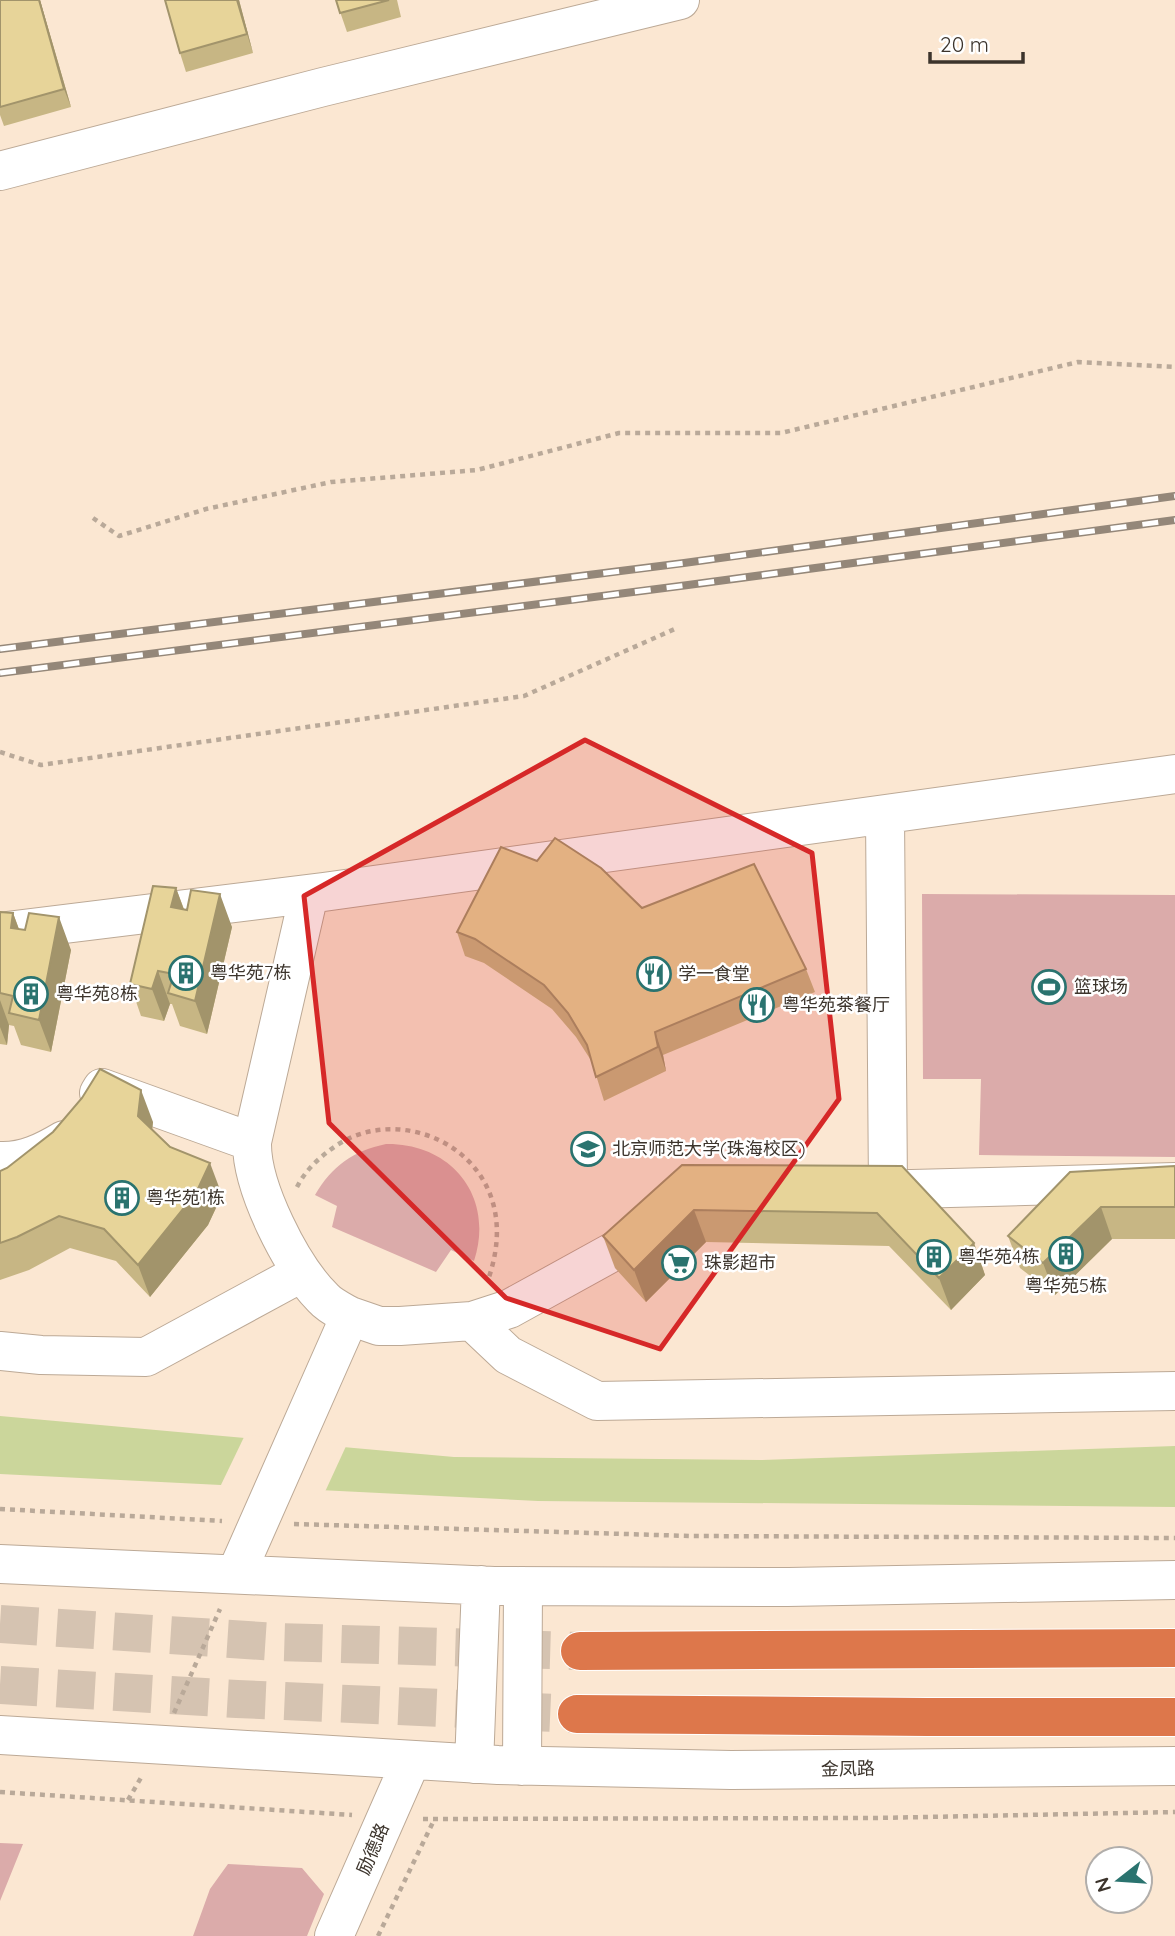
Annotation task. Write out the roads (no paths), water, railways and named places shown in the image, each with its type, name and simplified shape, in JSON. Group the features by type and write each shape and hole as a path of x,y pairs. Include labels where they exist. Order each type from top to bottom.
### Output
{"highway":[{"path":"580,1651 1175,1648"},
{"path":"577,1714 1175,1717"}],"street":[{"path":"0,171 309,90 680,0"},
{"path":"0,932 339,890 1175,775"},
{"path":"339,890 1175,775"},
{"path":"885,815 888,1190"},
{"path":"339,890 252,1142 255,1173 276,1224 301,1273 325,1301 350,1317 379,1325 430,1326 472,1321 509,1309 618,1249 680,1199"},
{"path":"0,1161 15,1161 44,1152 76,1133 102,1087 252,1142"},
{"path":"835,1190 1175,1182"},
{"path":"0,1351 41,1355 146,1357 301,1273"},
{"path":"236,1574 350,1317"},
{"path":"472,1321 508,1355 597,1401 1175,1391"},
{"path":"0,1564 523,1586 788,1587 1175,1580"},
{"path":"474,1764 481,1585"},
{"path":"522,1766 523,1586"},
{"name":"金凤路","path":"0,1735 522,1766 731,1770 1175,1766"},
{"name":"励德路","path":"334,1936 411,1761"}],"tunnel":[{"path":"0,1624 277,1642 580,1651"},
{"path":"0,1685 577,1714"}],"railway":[{"path":"0,649 684,563 1175,496"},
{"path":"0,673 1175,520"}],"place":[{"name":"粤华苑7栋","path":"186,973"},
{"name":"学一食堂","path":"654,974"},
{"name":"篮球场","path":"1049,987"},
{"name":"粤华苑8栋","path":"31,994"},
{"name":"粤华苑茶餐厅","path":"757,1005"},
{"name":"北京师范大学(珠海校区)","path":"588,1149"},
{"name":"粤华苑1栋","path":"122,1198"},
{"name":"粤华苑5栋","path":"1066,1254"},
{"name":"粤华苑4栋","path":"934,1257"},
{"name":"珠影超市","path":"679,1263"}]}
